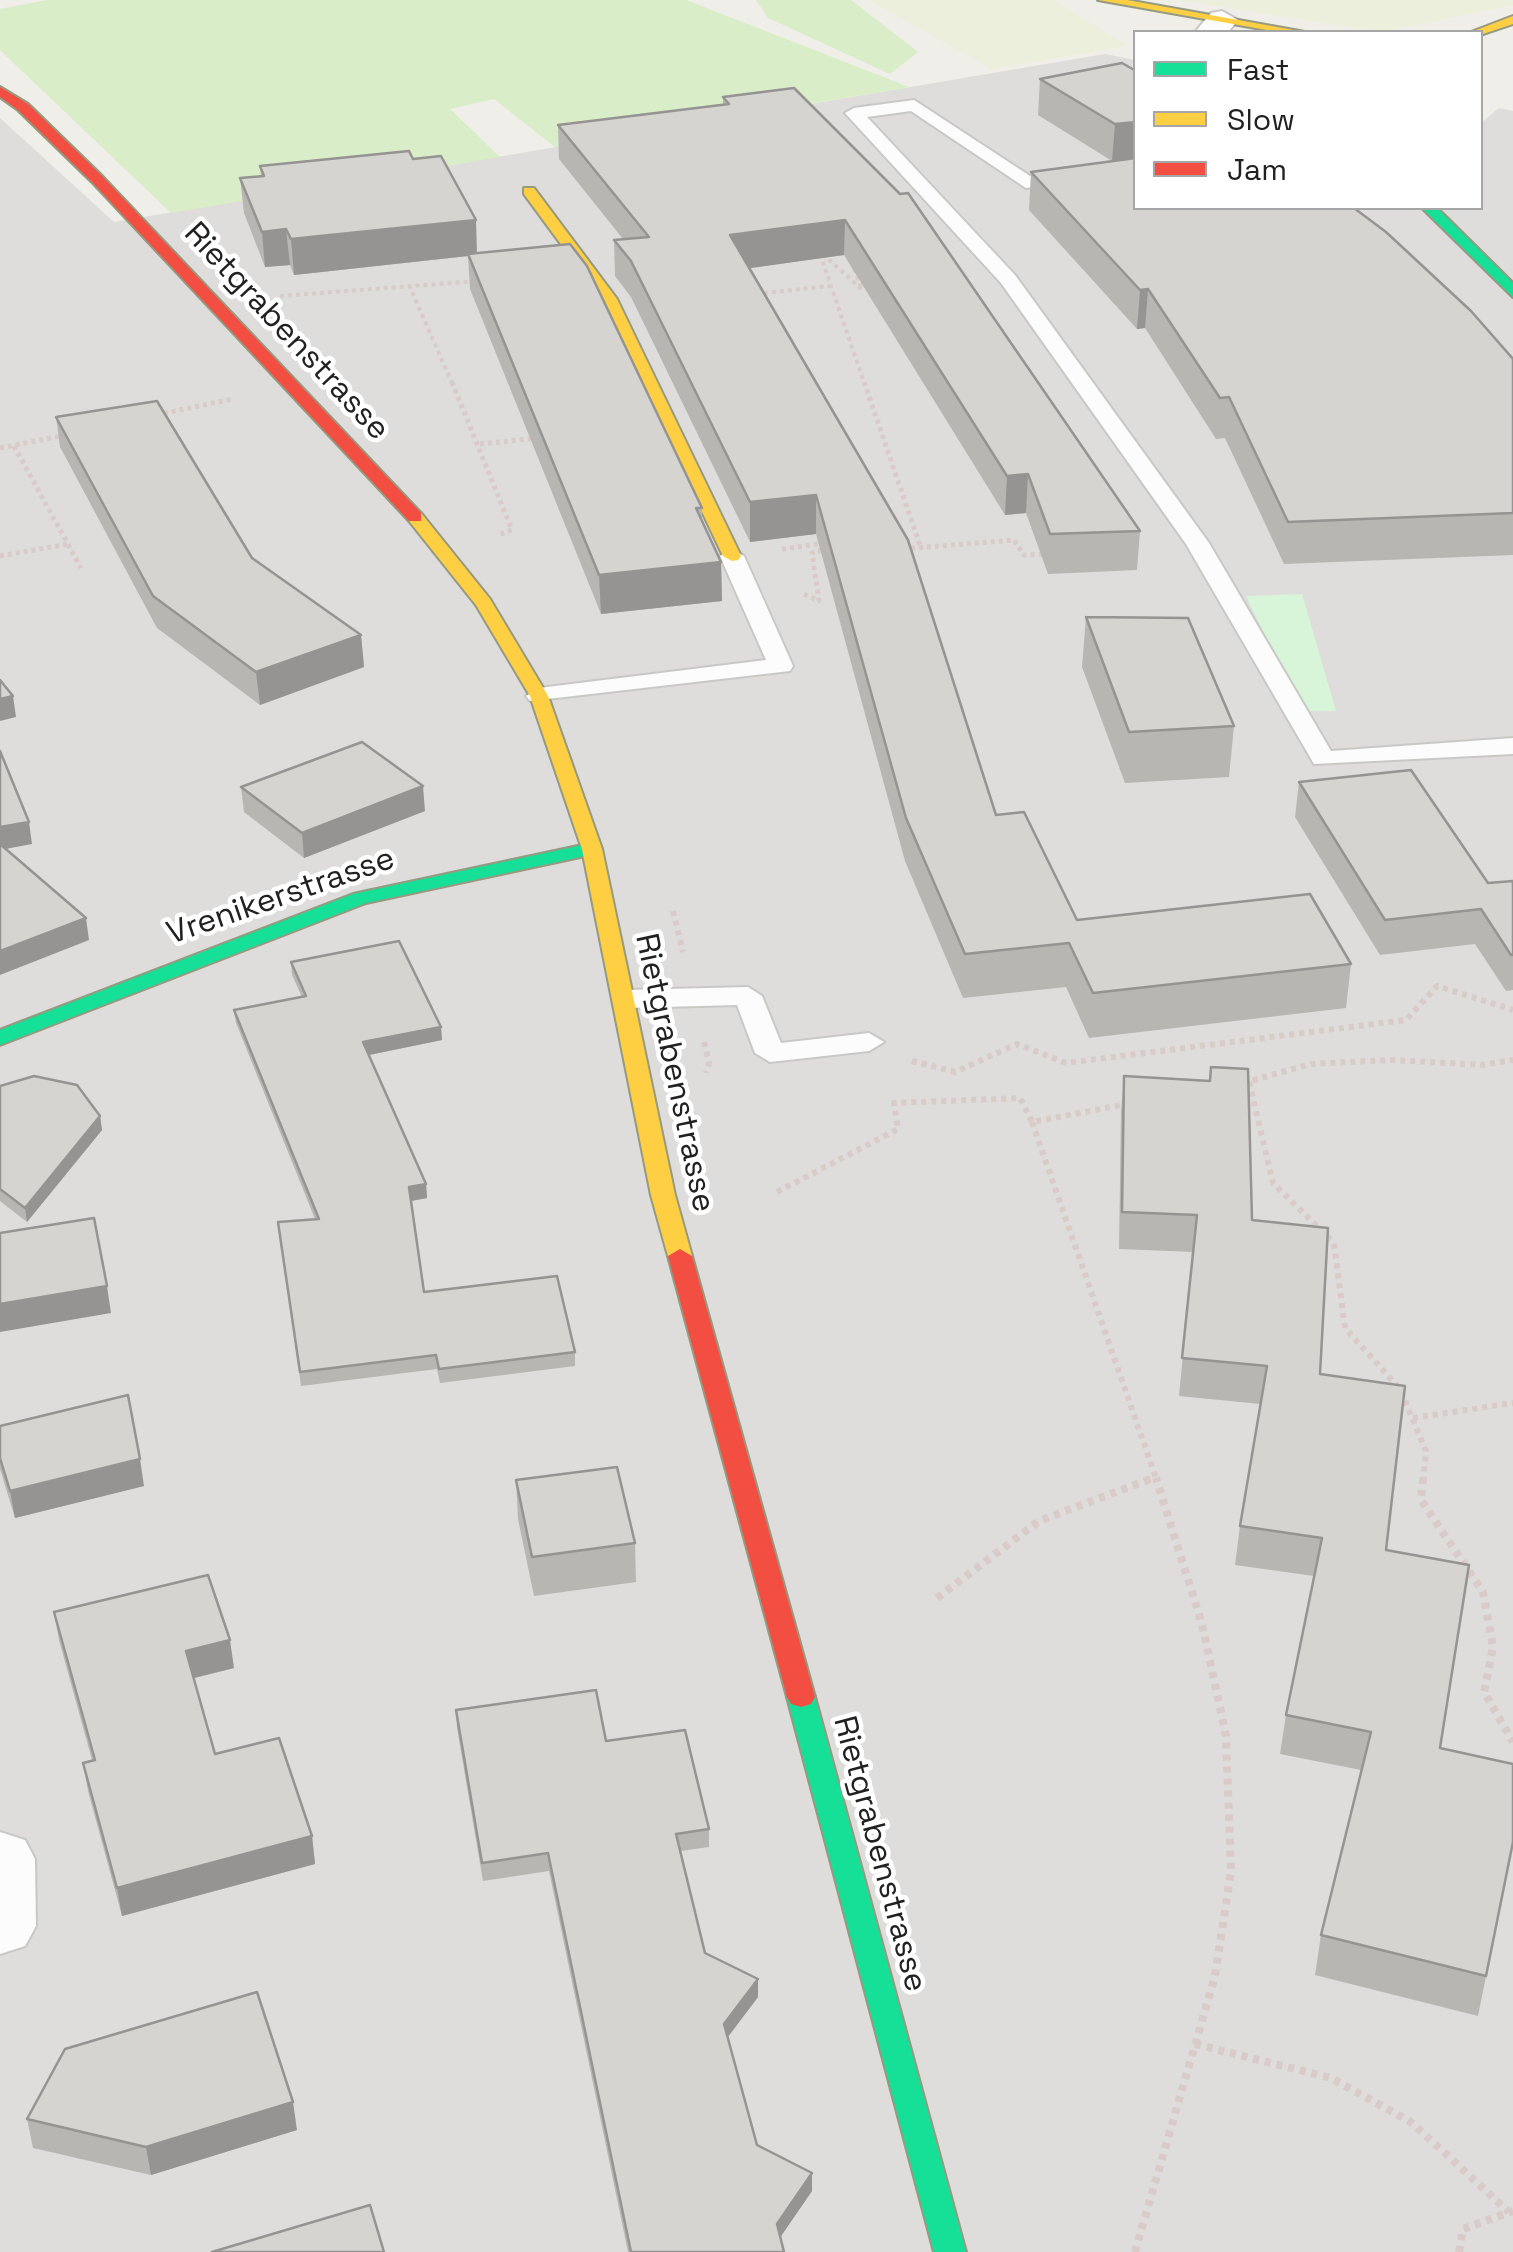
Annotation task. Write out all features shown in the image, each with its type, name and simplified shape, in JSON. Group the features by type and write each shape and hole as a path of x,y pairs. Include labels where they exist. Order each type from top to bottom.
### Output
{"street":[{"path":"1104,0 1216,26 1271,30"},
{"path":"1483,30 1513,20"},
{"name":"Rietgrabenstrasse","path":"0,91 24,107 97,179 440,544 484,603 539,696 592,848 626,1000 662,1194 950,2252"},
{"path":"528,191 609,299 732,556"},
{"path":"1432,210 1513,292"},
{"name":"Vrenikerstrasse","path":"0,1038 281,925 360,898 592,848"},
{"path":"0,1859 0,1926"}],"lane":[{"path":"1133,166 1026,182 914,105 854,113 1008,279 1197,542 1322,759 1513,746"},
{"path":"539,696 781,666 732,556"},
{"path":"626,1000 748,996 770,1052 869,1042"}],"path":[{"path":"851,262 862,290 818,249 921,548"},
{"path":"291,295 490,280"},
{"path":"409,285 480,444 512,530 492,537"},
{"path":"746,296 829,286"},
{"path":"143,418 292,387"},
{"path":"0,448 69,434"},
{"path":"480,444 550,436"},
{"path":"13,446 80,568"},
{"path":"884,550 1014,540 1024,555 1062,552"},
{"path":"0,556 68,544"},
{"path":"798,588 810,600 820,601 812,553 819,550 826,561"},
{"path":"869,1042 955,1072 1017,1044 1066,1063 1406,1020 1437,986 1513,1010"},
{"path":"1231,1085 1311,1064 1392,1060 1482,1065 1513,1060"},
{"path":"1249,1082 1272,1182 1334,1243 1345,1328 1400,1389 1426,1450 1421,1500 1484,1592 1493,1647 1484,1692 1513,1742"},
{"path":"777,1192 898,1129 894,1103 1020,1098 1032,1122 1156,1478 1202,1624 1226,1736 1231,1871 1215,1976 1135,2252"},
{"path":"1032,1122 1140,1102"},
{"path":"1413,1418 1513,1403"},
{"path":"937,1598 1039,1521 1156,1478"},
{"path":"1194,2044 1331,2078 1410,2122 1511,2211 1463,2230 1459,2252"}],"shaded area":[{"path":"1105,54 1133,60 1133,210 1483,210 1483,121 1499,108 1513,111 1513,2252 0,2252 0,118 114,222"}],"green space":[{"path":"47,0 686,0 909,87 555,147 494,99 450,109 500,157 171,213 0,50 0,9"},
{"path":"756,0 851,0 918,52 890,74 768,18"},
{"path":"868,0 1053,0 1128,46 991,69"},
{"path":"1178,0 1513,0 1513,5 1391,30 1368,30"},
{"path":"1302,594 1336,711 1301,711 1246,596"}],"building":[{"path":"1122,63 1133,69 1133,122 1115,124 1040,79"},
{"path":"794,88 900,194 908,193 1140,531 1050,534 1028,474 1007,476 845,220 730,235 908,540 996,815 1024,812 1077,920 1310,894 1351,964 1093,993 1069,943 965,954 906,818 816,495 750,502 631,261 614,240 649,237 558,125 729,104 723,97"},
{"path":"409,151 413,159 441,156 476,220 291,239 286,229 262,232 240,178 264,176 260,166"},
{"path":"1133,158 1133,210 1357,210 1471,311 1513,359 1513,513 1288,522 1229,397 1220,398 1148,289 1140,290 1031,172"},
{"path":"570,244 587,266 702,508 696,508 721,562 599,575 468,254"},
{"path":"157,401 252,558 361,635 256,672 153,596 56,417"},
{"path":"1086,617 1188,618 1234,726 1129,732"},
{"path":"0,680 13,696 0,699"},
{"path":"362,742 423,786 302,833 241,787"},
{"path":"0,751 29,822 0,827"},
{"path":"1411,770 1488,883 1513,881 1513,955 1481,909 1385,920 1299,782"},
{"path":"0,844 86,918 0,951"},
{"path":"399,941 441,1027 363,1042 426,1184 409,1187 424,1292 557,1276 575,1352 439,1369 436,1355 300,1372 278,1222 319,1219 234,1010 306,996 291,962"},
{"path":"1211,1067 1248,1069 1252,1220 1328,1228 1320,1374 1405,1386 1386,1550 1469,1565 1440,1748 1513,1764 1513,1842 1486,1976 1321,1935 1371,1732 1286,1715 1322,1538 1240,1526 1267,1366 1182,1358 1197,1215 1122,1212 1124,1076 1210,1081"},
{"path":"34,1076 77,1085 100,1116 25,1208 0,1189 0,1086"},
{"path":"94,1218 107,1286 0,1304 0,1233"},
{"path":"128,1395 140,1459 10,1491 0,1458 0,1426"},
{"path":"617,1467 635,1543 532,1557 516,1480"},
{"path":"208,1575 230,1640 186,1651 215,1754 279,1738 312,1836 117,1888 83,1763 95,1760 54,1612"},
{"path":"596,1690 606,1741 685,1730 709,1829 676,1834 705,1953 758,1979 724,2024 757,2145 812,2173 777,2224 784,2252 631,2252 548,1853 482,1863 456,1710"},
{"path":"257,1992 293,2102 146,2147 27,2119 65,2049"},
{"path":"370,2205 384,2252 212,2252"}],"traffic: fast":[{"path":"1431,210 1513,292"},
{"path":"0,1038 360,898 592,849"},
{"path":"801,1697 950,2252"}],"traffic: slow":[{"path":"1104,0 1287,30"},
{"path":"1483,30 1513,20"},
{"path":"529,191 609,299 732,556"},
{"path":"415,517 484,603 539,696 592,849 663,1195 680,1256"}],"traffic: jam":[{"path":"0,91 23,107 97,179 415,517"},
{"path":"680,1256 801,1697"}]}
